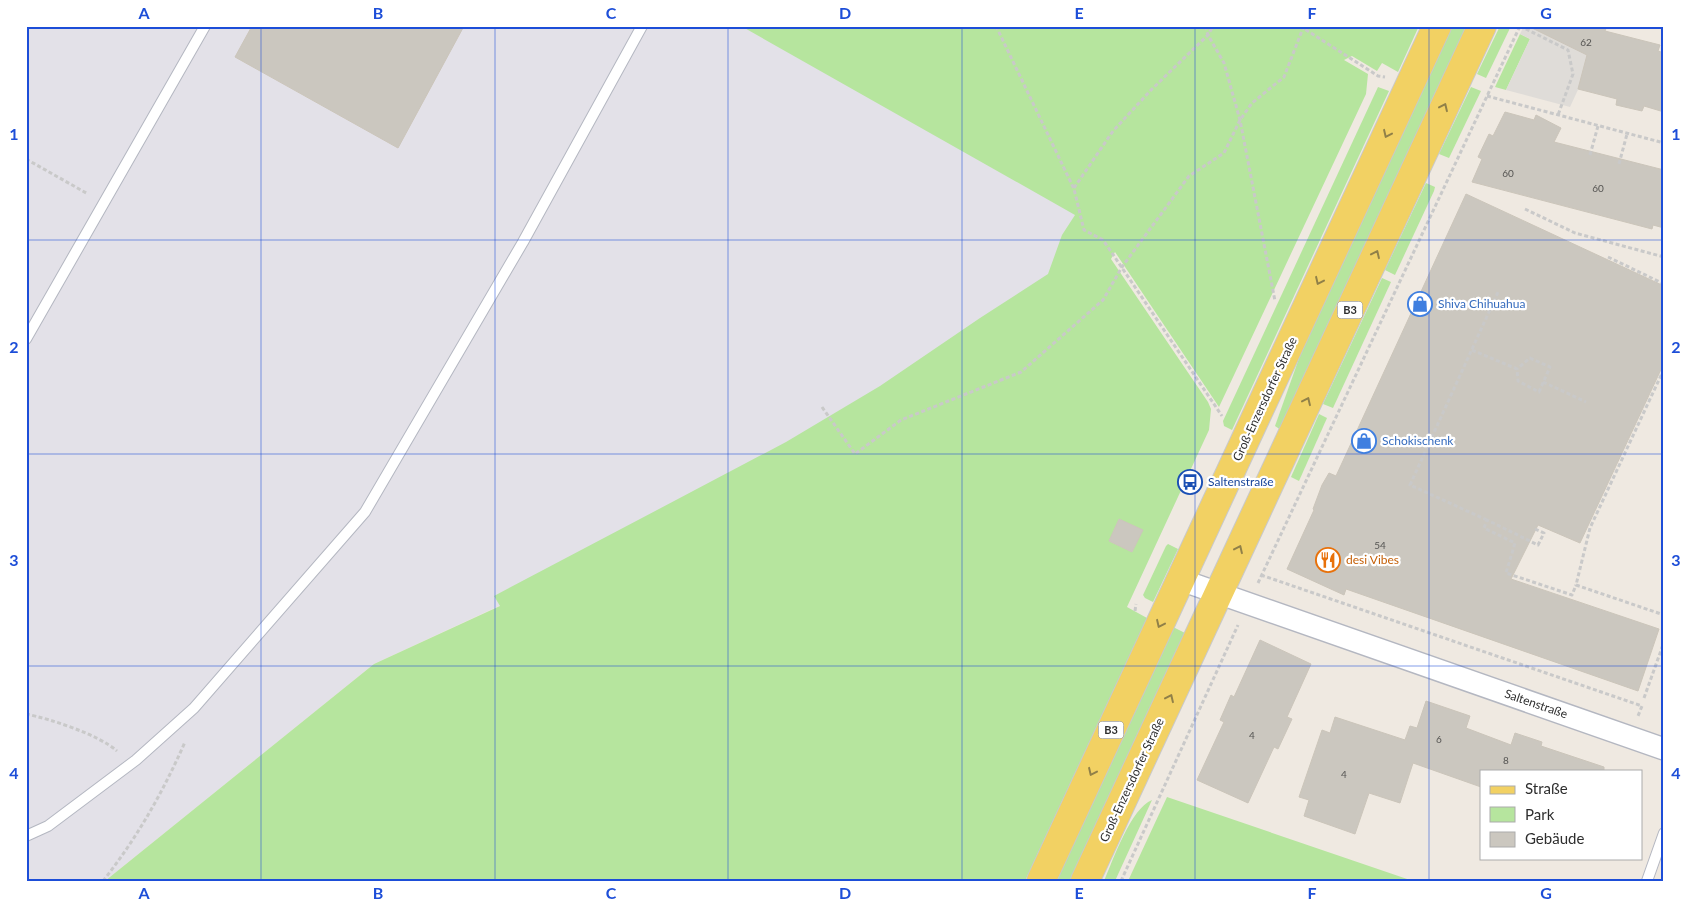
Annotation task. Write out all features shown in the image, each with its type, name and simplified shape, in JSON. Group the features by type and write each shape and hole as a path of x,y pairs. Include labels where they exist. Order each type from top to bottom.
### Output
{"main road":[{"name":"Groß-Enzersdorfer Straße","path":"1041,881 1437,26"},
{"name":"Groß-Enzersdorfer Straße","path":"1085,881 1482,26"}],"street":[{"name":"Saltenstraße","path":"1181,580 1664,749"}],"lane":[{"path":"26,339 205,26"},
{"path":"26,836 48,826 131,763 194,708 365,512 523,242 642,26"},
{"path":"1647,881 1664,833"}],"path":[{"path":"996,26 1074,189 1084,230 1103,240 1222,416"},
{"path":"1205,26 1208,35 1224,62 1240,120 1274,302"},
{"path":"1074,189 1113,131 1151,90 1208,35 1213,26"},
{"path":"1256,588 1520,26 1568,50 1573,74 1558,115"},
{"path":"822,407 855,454 901,420 1021,372 1103,300 1122,267 1189,176 1224,153 1240,120 1252,103 1284,77 1302,27 1378,76 1411,84"},
{"path":"1487,96 1664,144"},
{"path":"1590,155 1598,126"},
{"path":"1619,164 1627,134"},
{"path":"26,159 104,204"},
{"path":"1525,209 1575,233 1664,257"},
{"path":"1608,257 1664,284"},
{"path":"1499,290 1410,485 1538,545 1544,533 1535,529"},
{"path":"1472,350 1517,369"},
{"path":"1530,358 1550,367 1539,392 1518,382 1517,369 1530,358"},
{"path":"1488,520 1484,528 1515,543 1506,573 1572,595 1590,528 1664,369"},
{"path":"1543,382 1586,402"},
{"path":"1256,574 1642,706"},
{"path":"1576,585 1664,615"},
{"path":"1121,881 1241,620"},
{"path":"1644,698 1664,642"},
{"path":"102,881 151,812 173,770 192,725 194,708"},
{"path":"26,714 47,718 109,743 131,763"}],"shaded area":[{"path":"26,26 1320,26 1125,235 613,553 374,664 105,881 26,881"},
{"path":"1524,26 1544,26 1542,33 1565,44 1595,53 1570,107 1506,90 1530,39 1520,34"}],"green space":[{"path":"741,26 1419,26 1398,72 1382,63 1377,71 1352,56 1344,60 1368,74 1366,94 1219,407 1115,252 1111,259 1208,402 1211,409 1209,430 1127,607 1147,618 1025,881 105,881 374,664 500,606 494,596 786,442 880,386 1048,274 1062,235 1075,215","holes":["1119,519 1142,530 1132,552 1109,541"]},
{"path":"1452,26 1469,26 1281,430 1275,426 1308,333"},
{"path":"1500,26 1511,26 1486,78 1477,74"},
{"path":"1520,34 1530,39 1506,90 1495,87"},
{"path":"1378,87 1389,91 1232,430 1224,426 1223,421"},
{"path":"1471,87 1481,91 1449,158 1439,154"},
{"path":"1426,183 1435,187 1434,191 1395,275 1385,270"},
{"path":"1382,278 1391,282 1333,408 1323,404"},
{"path":"1319,414 1327,418 1299,481 1291,477"},
{"path":"1168,544 1178,549 1153,602 1143,595"},
{"path":"1173,627 1187,634 1073,881 1056,881"},
{"path":"1167,797 1413,881 1128,881"},
{"path":"1152,800 1115,881 1104,881 1130,824 1144,805"}],"building":[{"path":"252,26 464,26 398,148 235,57"},
{"path":"1528,26 1607,26 1605,31 1660,45 1658,51 1664,53 1664,112 1644,106 1642,111 1616,105 1617,99 1578,89 1587,55"},
{"path":"1505,112 1534,120 1536,115 1561,128 1554,142 1664,170 1664,228 1653,225 1652,229 1472,182 1482,159 1478,157 1489,134 1493,136"},
{"path":"1466,194 1664,286 1664,363 1580,543 1538,525 1511,579 1659,629 1638,691 1346,589 1344,595 1287,569 1314,510 1322,485 1329,473 1336,476"},
{"path":"1119,519 1143,530 1132,552 1109,541"},
{"path":"1260,640 1311,664 1287,717 1292,719 1278,749 1274,747 1248,803 1197,780 1224,722 1220,720 1231,695 1234,697"},
{"path":"1426,701 1470,716 1466,728 1511,745 1515,733 1542,742 1541,746 1604,767 1604,770 1480,770 1480,787 1413,763 1400,803 1369,793 1355,834 1304,816 1309,800 1299,797 1322,730 1330,733 1335,717 1405,740 1410,726 1417,728"}],"place":[{"name":"Shiva Chihuahua","path":"1420,304"},
{"name":"Schokischenk","path":"1364,441"},
{"name":"Saltenstraße","path":"1190,482"},
{"name":"desi Vibes","path":"1328,560"}]}
